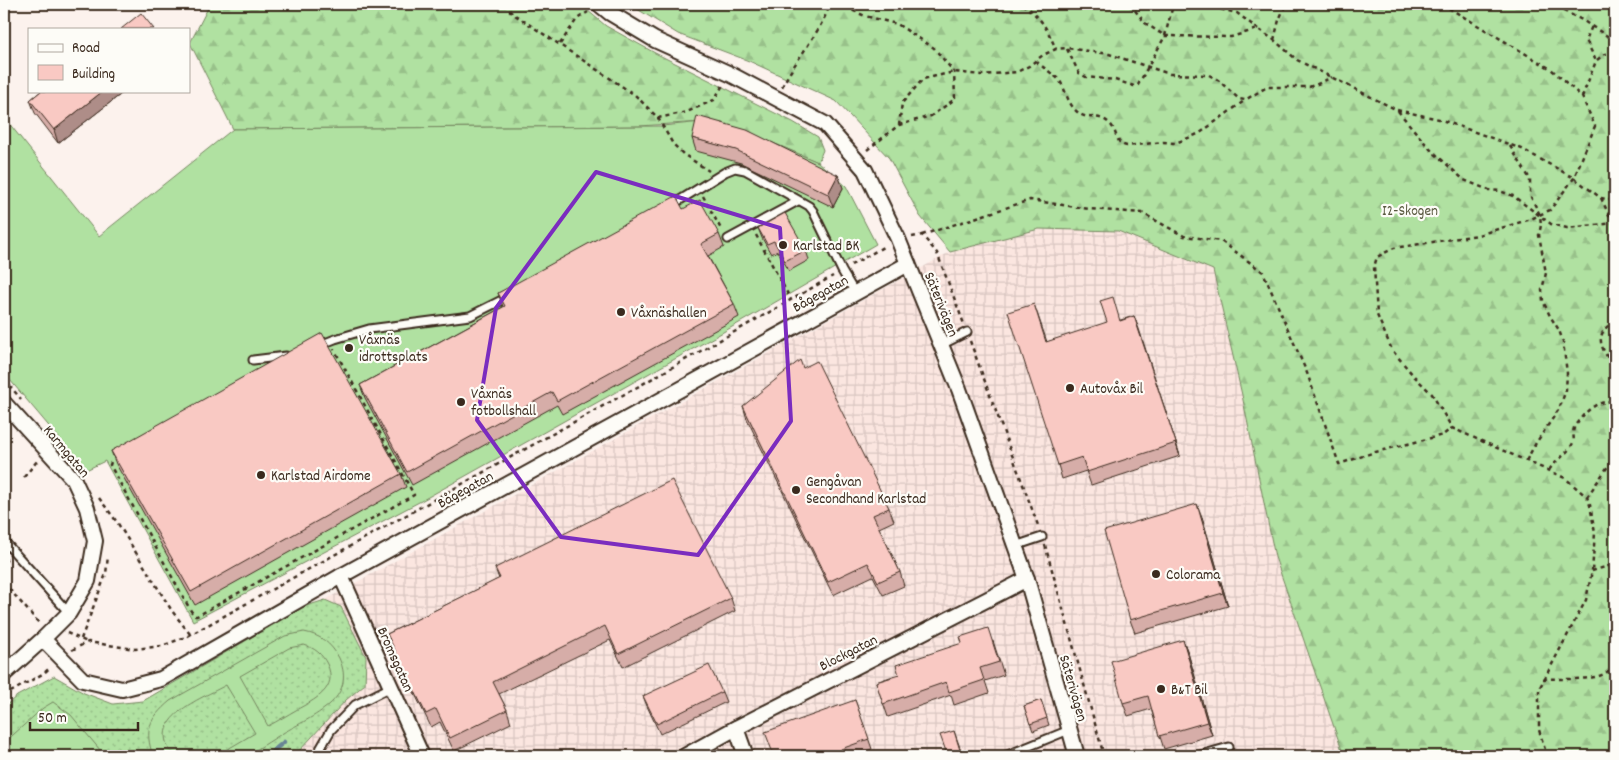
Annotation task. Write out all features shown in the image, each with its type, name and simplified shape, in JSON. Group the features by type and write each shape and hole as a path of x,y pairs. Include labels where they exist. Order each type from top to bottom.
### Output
{"street":[{"name":"Säterivägen","path":"599,4 610,13 655,40 730,74 826,124 865,170 898,239 959,389 1027,579 1077,756"},
{"name":"Bågegatan","path":"48,634 62,658 83,680 122,689 161,679 341,576 908,264"},
{"name":"Karmgatan","path":"4,403 74,480 87,508 95,541 88,581 69,613 4,674"},
{"name":"Bromsgatan","path":"341,576 422,756"},
{"name":"Blockgatan","path":"685,756 1027,579"},
{"path":"736,728 746,756"}],"lane":[{"path":"667,208 717,176 735,168 745,170 809,206 855,293"},
{"path":"728,239 798,201"},
{"path":"312,349 330,341 370,329 470,316 517,292"},
{"path":"941,344 967,332"},
{"path":"252,360 290,356"},
{"path":"1015,546 1042,538"},
{"path":"4,541 69,613"},
{"path":"316,756 331,730 355,705 390,687"},
{"path":"1005,756 1070,730"},
{"path":"1196,756 1229,747"}],"path":[{"path":"504,4 512,13 634,95 658,118 673,144 683,154 717,176"},
{"path":"560,44 577,19 599,4"},
{"path":"776,98 789,73 813,37 830,4"},
{"path":"838,4 865,16 897,24 934,48 954,72 955,99 930,116 899,125 856,159"},
{"path":"1022,4 1036,14 1047,29 1056,49"},
{"path":"1130,4 1145,23 1165,36 1231,37 1258,29"},
{"path":"1165,4 1210,7 1237,13 1274,40 1297,60 1397,110 1439,119 1522,149 1574,178 1601,198 1615,201"},
{"path":"1274,40 1279,20 1286,4"},
{"path":"1442,4 1551,69 1582,97 1595,126 1574,178 1550,210 1478,235 1394,248 1377,257 1374,268 1377,314 1392,350 1432,394 1452,428 1565,478 1587,497 1590,505 1595,532 1592,571 1586,600 1539,688 1539,730 1547,756"},
{"path":"1549,4 1582,20 1615,41"},
{"path":"1067,48 1080,73 1086,77 1115,80 1134,86 1138,85 1165,36 1173,5"},
{"path":"1592,26 1586,40 1596,61"},
{"path":"899,125 902,103 924,79 954,72 981,75 1017,72 1030,66 1043,55 1056,49 1067,48 1109,54 1170,74 1209,75 1218,80 1239,99 1245,100"},
{"path":"1582,97 1596,61 1605,54 1615,52"},
{"path":"1036,61 1060,82 1072,108 1082,116 1102,118 1108,121 1118,142 1127,146 1164,142 1175,143 1186,140 1200,133 1245,100 1267,87 1309,86 1320,84 1332,77"},
{"path":"658,118 687,112 714,100 730,74"},
{"path":"1397,110 1430,148 1464,180 1489,190 1500,191 1513,196 1551,224 1568,228 1615,223"},
{"path":"1510,145 1530,179 1530,194 1540,215 1539,235 1546,273 1542,290 1550,316 1564,342 1567,373 1566,390 1559,409 1526,461"},
{"path":"699,188 728,239"},
{"path":"1601,198 1615,223"},
{"path":"4,583 48,634 134,650 162,646 190,635 614,400 898,239 922,235 1030,200 1089,209 1142,214 1184,236 1220,241 1263,272 1307,373 1339,464 1372,453 1443,435 1452,428"},
{"path":"751,226 791,300"},
{"path":"922,235 937,252 1042,538 1104,756"},
{"path":"1615,321 1602,332 1601,340 1604,353 1615,368"},
{"path":"124,453 112,461 110,465 191,611 197,616 414,495 330,341"},
{"path":"1549,470 1555,462 1564,456 1574,442 1574,427 1586,412 1595,404 1615,401"},
{"path":"1587,497 1615,456"},
{"path":"24,477 40,457"},
{"path":"98,497 117,522 176,617 190,635"},
{"path":"1592,571 1615,564"},
{"path":"4,697 44,673 68,652 88,642"},
{"path":"1543,679 1599,677 1609,671 1615,658"}],"highlighted area":[{"path":"596,172 780,228 791,421 698,555 561,537 477,420 496,308"}],"shaded area":[{"path":"1039,229 1118,231 1213,270 1242,395 1275,557 1344,756 292,756 365,683 366,657 341,607 325,600 950,252"}],"green space":[{"path":"210,4 580,4 606,26 655,53 793,122 818,137 823,150 818,162 754,135 702,122 639,126 233,129 190,43"},
{"name":"I2-Skogen","path":"629,4 1615,4 1615,756 1344,756 1275,557 1242,395 1213,270 1118,231 1039,229 950,252 920,216 889,158 836,101 749,61 678,34"},
{"name":"Våxnäs idrottsplats","path":"4,117 99,236 233,129 662,126 702,122 754,135 818,162 846,186 876,244 741,322 421,501 193,621 105,461 86,470 4,373"},
{"path":"325,600 341,607 366,657 365,684 346,700 300,750 292,756 4,756 4,707 17,696 54,676 84,693 113,704 143,701 303,607"},
{"path":"304,632 310,633 324,640 336,653 343,673 342,685 337,696 329,705 307,720 243,756 216,756 255,733 226,685 190,704 170,721 166,731 166,743 174,756 153,756 149,739 150,726 163,707 170,701 285,636","holes":["304,645 318,652 327,664 330,673 327,687 317,698 268,726 240,676 289,648"]},
{"path":"53,702 71,715 105,756 4,756 4,743 43,708"}],"building":[{"path":"141,13 153,28 122,28"},
{"path":"40,92 102,92 54,130 30,100"},
{"path":"697,116 747,130 838,175 828,194 736,150 692,138"},
{"path":"676,196 683,209 700,200 719,234 701,244 734,304 557,401 552,392 407,472 360,385 505,306 498,293"},
{"name":"Karlstad BK","path":"785,213 806,250 785,261 774,241 767,244 758,228"},
{"path":"1113,297 1120,321 1134,316 1176,443 1087,472 1082,457 1058,465 1008,312 1034,304 1046,342 1107,322 1100,301"},
{"name":"Karlstad Airdome","path":"322,333 401,474 191,592 111,451"},
{"path":"800,360 803,368 817,361 889,508 873,515 900,572 878,582 868,563 828,582 743,406"},
{"path":"672,480 731,598 618,654 605,626 493,682 507,710 450,738 436,709 426,714 387,634 500,578 495,568"},
{"path":"1197,504 1223,593 1130,620 1104,531"},
{"path":"988,628 999,662 980,668 984,680 949,692 946,682 883,704 876,682 899,675 896,665 962,643 960,637"},
{"path":"1183,640 1207,722 1159,736 1148,696 1123,703 1111,661"},
{"path":"709,665 722,692 657,724 643,696"},
{"path":"855,700 869,739 841,749 843,756 774,756 765,732"},
{"path":"1041,700 1047,718 1030,724 1024,706"},
{"path":"954,731 960,750 947,754 940,735"}],"waterway":[{"path":"267,756 284,742"}],"place":[{"name":"Karlstad BK","path":"783,245"},
{"name":"Våxnäshallen","path":"621,312"},
{"name":"Våxnäs idrottsplats","path":"349,348"},
{"name":"Autovåx Bil","path":"1070,388"},
{"name":"Våxnäs fotbollshall","path":"461,402"},
{"name":"Karlstad Airdome","path":"261,475"},
{"name":"Gengåvan Secondhand Karlstad","path":"796,490"},
{"name":"Colorama","path":"1156,574"},
{"name":"B&T Bil","path":"1161,689"}]}
